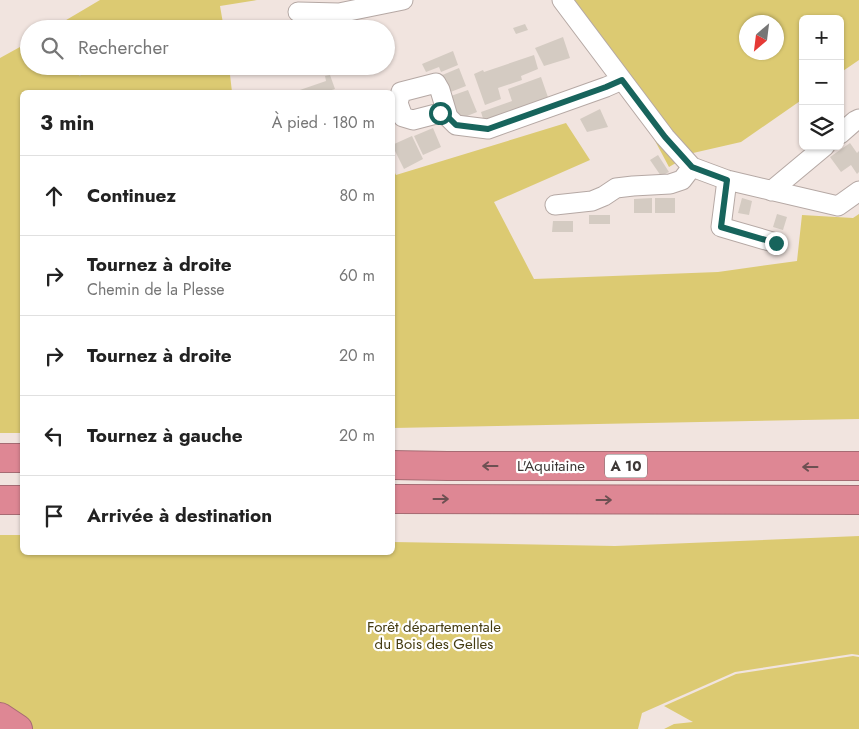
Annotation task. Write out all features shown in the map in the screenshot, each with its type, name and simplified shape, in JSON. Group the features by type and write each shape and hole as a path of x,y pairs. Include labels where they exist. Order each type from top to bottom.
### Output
{"highway":[{"path":"0,458 20,458"},
{"name":"L'Aquitaine","path":"395,465 859,466"},
{"name":"A 10","path":"395,499 859,500"},
{"path":"0,500 20,500"},
{"path":"0,717 18,729"}],"street":[{"path":"298,12 339,12 403,0"},
{"path":"562,0 665,137 692,167 727,180 838,206 859,192"},
{"path":"448,117 456,125 488,129 622,80"},
{"path":"844,131 859,119"},
{"path":"771,191 820,150"},
{"path":"555,206 592,201 616,188 670,184 682,180 692,167"},
{"path":"727,180 721,227 776,243"}],"green space":[{"path":"100,0 257,0 220,6 222,20 66,20"},
{"path":"560,0 859,0 859,60 844,70 844,15 799,15 799,102 741,142 693,153 669,167 645,122"},
{"path":"20,47 20,75 230,75 232,90 20,90 20,433 0,433 0,58"},
{"path":"566,123 590,160 494,202 534,279 718,272 797,261 802,215 853,218 859,214 859,419 395,428 395,173 396,175"},
{"name":"Forêt départementale du Bois des Gelles","path":"0,535 20,535 20,555 395,555 395,542 615,546 859,536 859,655 852,654 735,672 642,713 638,729 0,729"},
{"path":"853,656 859,657 859,729 664,729 674,724 693,722 664,706 736,674"}],"building":[{"path":"525,24 528,30 516,34 513,28"},
{"path":"563,37 570,58 544,66 535,48"},
{"path":"453,51 458,65 441,72 439,67 426,72 422,64"},
{"path":"534,55 538,69 521,76 522,80 498,88 501,99 485,105 474,74"},
{"path":"459,68 466,86 448,93 440,76"},
{"path":"330,75 335,89 300,90 326,81 325,76"},
{"path":"541,77 550,103 485,125 481,112 512,101 508,89"},
{"path":"468,90 477,112 457,120 448,97"},
{"path":"600,109 608,127 587,132 580,119"},
{"path":"433,128 441,147 423,155 414,136"},
{"path":"412,136 423,159 404,169 395,151 395,144"},
{"path":"850,143 857,153 859,151 859,172 857,174 851,165 841,172 830,157 840,150 844,150 844,147"},
{"path":"658,155 669,172 661,176 650,160"},
{"path":"652,198 652,213 634,213 634,199"},
{"path":"655,198 675,198 675,213 655,213"},
{"path":"742,198 752,201 749,215 738,213"},
{"path":"777,214 787,217 783,230 773,227"},
{"path":"589,215 610,215 610,224 589,224"},
{"path":"553,221 573,221 573,232 552,232"}],"route":[{"path":"440,113 448,117 456,125 488,129 622,80 665,137 692,167 727,180 721,227 776,243"}]}
